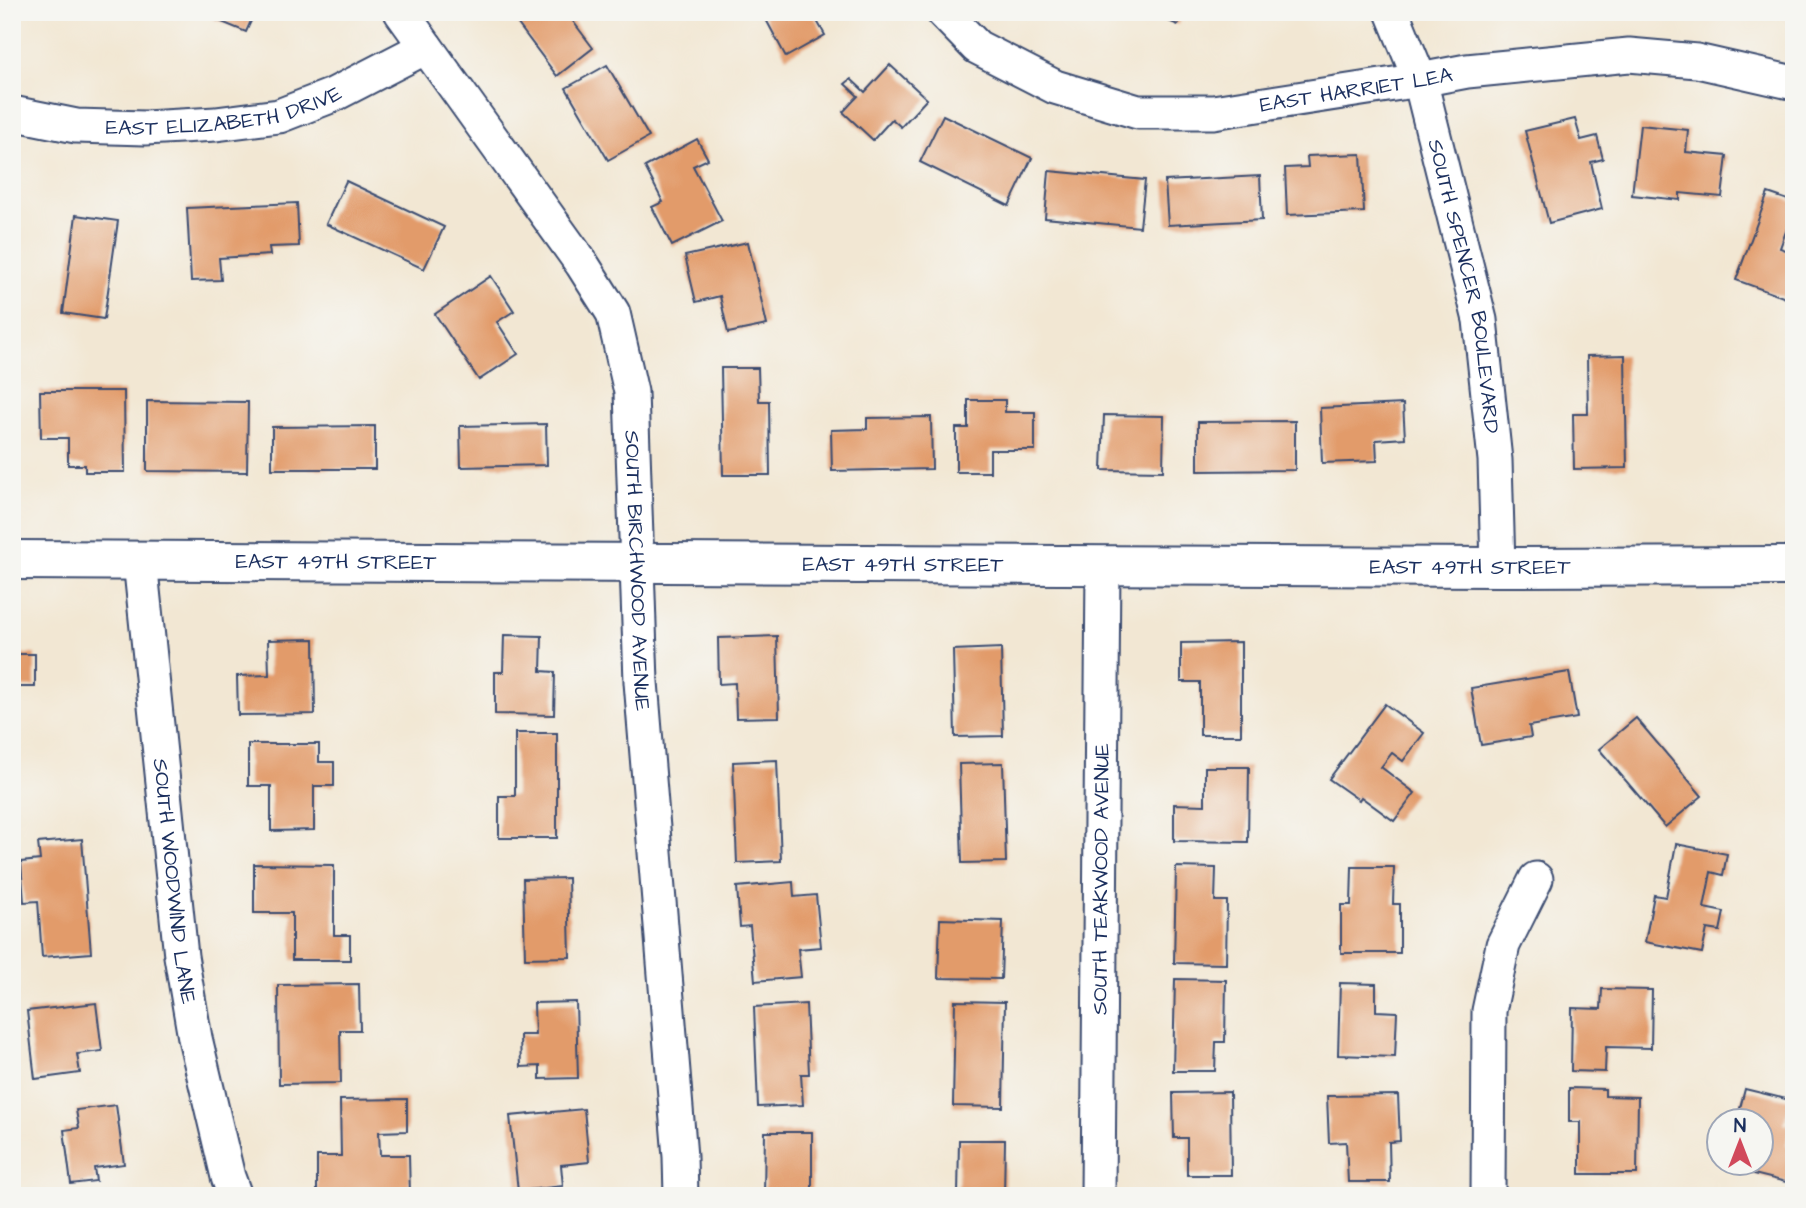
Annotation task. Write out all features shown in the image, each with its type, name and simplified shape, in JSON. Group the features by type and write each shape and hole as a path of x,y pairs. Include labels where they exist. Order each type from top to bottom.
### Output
{"street":[{"name":"SOUTH BIRCHWOOD AVENUE","path":"401,12 582,264 613,313 632,392 635,562 641,682 681,1196"},
{"name":"EAST HARRIET LEA","path":"943,12 977,47 1055,88 1138,112 1213,112 1467,71 1629,55 1697,61 1794,83"},
{"name":"SOUTH SPENCER BOULEVARD","path":"1392,12 1420,80 1480,320 1495,460 1498,567"},
{"name":"EAST ELIZABETH DRIVE","path":"13,120 76,126 145,128 216,124 279,116 332,96 426,47"},
{"name":"EAST 49TH STREET","path":"12,560 1794,566"},
{"name":"SOUTH WOODWIND LANE","path":"140,561 181,956 195,1038 228,1177 235,1196"},
{"name":"SOUTH TEAKWOOD AVENUE","path":"1098,1196 1103,564"},
{"path":"1488,1196 1489,1012 1503,945 1536,879"}],"building":[{"path":"214,12 255,12 246,32 212,18"},
{"path":"509,12 566,12 593,48 557,76"},
{"path":"762,12 812,12 825,35 786,57"},
{"path":"1147,12 1183,12 1178,25"},
{"path":"607,65 649,137 608,160 566,88"},
{"path":"890,65 927,99 901,127 892,119 873,140 843,112 858,96 845,84 851,79 865,92"},
{"path":"943,115 1032,158 1009,206 920,162"},
{"path":"1575,119 1581,140 1597,136 1603,159 1591,162 1602,209 1549,223 1525,131"},
{"path":"1640,125 1688,130 1686,152 1727,156 1722,197 1680,193 1680,200 1632,195"},
{"path":"697,139 708,159 693,166 722,221 672,246 652,207 663,202 645,167"},
{"path":"1361,154 1364,212 1287,215 1285,168 1308,167 1307,156"},
{"path":"1049,171 1145,180 1140,227 1045,218"},
{"path":"1260,176 1262,220 1168,225 1165,181"},
{"path":"346,181 444,227 424,269 326,224"},
{"path":"1768,193 1794,202 1780,248 1794,253 1794,301 1736,280"},
{"path":"297,203 299,246 269,247 270,255 219,258 221,280 191,281 187,208"},
{"path":"76,215 118,221 104,319 63,313"},
{"path":"748,242 767,325 728,333 720,296 696,302 685,256"},
{"path":"491,276 514,311 497,322 518,354 479,380 435,314"},
{"path":"1625,355 1627,468 1574,469 1573,414 1588,414 1587,356"},
{"path":"721,368 758,368 759,401 769,401 770,475 723,475"},
{"path":"40,391 124,391 125,472 85,472 85,465 68,465 68,438 41,438"},
{"path":"968,400 1005,400 1005,412 1035,412 1035,450 990,450 990,472 956,472 956,428 968,428"},
{"path":"147,401 248,402 247,472 147,471"},
{"path":"1403,404 1405,438 1376,440 1377,461 1322,463 1320,408"},
{"path":"1104,415 1164,416 1163,471 1102,470"},
{"path":"931,417 932,469 832,471 831,430 867,429 867,418"},
{"path":"1295,421 1295,470 1198,471 1198,422"},
{"path":"546,424 547,465 461,467 460,426"},
{"path":"375,426 375,469 272,469 272,427"},
{"path":"504,635 542,636 541,671 555,672 554,715 495,714 495,672 503,672"},
{"path":"777,636 779,717 736,718 735,683 719,684 718,638"},
{"path":"314,639 315,714 238,715 237,676 269,675 268,640"},
{"path":"1241,642 1241,735 1200,735 1200,682 1181,682 1181,643"},
{"path":"1001,648 1003,736 955,737 953,650"},
{"path":"12,654 35,654 35,687 12,687"},
{"path":"1569,672 1577,718 1529,726 1531,737 1481,745 1471,688"},
{"path":"1385,704 1424,733 1403,761 1392,753 1381,767 1415,793 1394,821 1361,797 1359,800 1329,779"},
{"path":"1636,718 1702,796 1665,827 1599,749"},
{"path":"515,733 557,733 557,838 499,838 499,796 515,796"},
{"path":"248,744 319,744 319,762 334,762 334,786 314,786 314,830 271,831 271,786 248,786"},
{"path":"777,760 781,861 737,863 733,762"},
{"path":"1003,763 1006,862 962,863 959,764"},
{"path":"1205,767 1249,767 1248,842 1174,841 1174,804 1205,805"},
{"path":"82,839 91,953 42,957 38,901 24,902 21,862 40,860 38,843"},
{"path":"1676,844 1727,854 1723,875 1711,872 1704,908 1724,912 1720,931 1707,929 1702,953 1645,942 1654,895 1666,897"},
{"path":"254,864 334,865 334,935 350,935 350,960 292,960 292,913 254,913"},
{"path":"1176,867 1216,868 1215,901 1227,901 1226,964 1174,963"},
{"path":"1352,867 1394,867 1393,904 1400,904 1400,953 1341,953 1341,905 1351,905"},
{"path":"568,878 570,957 525,958 523,879"},
{"path":"793,882 794,897 816,895 821,947 798,949 801,977 755,981 750,926 740,927 737,887"},
{"path":"940,919 1003,921 1001,979 938,978"},
{"path":"1175,979 1226,980 1225,1042 1216,1042 1215,1071 1173,1071"},
{"path":"1340,983 1376,984 1376,1011 1397,1012 1395,1057 1338,1055"},
{"path":"359,984 360,1030 340,1030 341,1083 279,1084 278,985"},
{"path":"1602,989 1652,990 1651,1048 1606,1047 1605,1072 1571,1071 1572,1008 1601,1009"},
{"path":"955,1001 1005,1002 1003,1107 953,1106"},
{"path":"576,1002 578,1078 540,1079 540,1066 521,1067 520,1035 535,1035 534,1003"},
{"path":"96,1003 102,1051 77,1054 80,1073 35,1079 27,1011"},
{"path":"806,1004 809,1074 801,1074 803,1105 758,1107 754,1007"},
{"path":"1569,1088 1605,1089 1605,1096 1638,1097 1637,1174 1580,1174 1580,1122 1569,1122"},
{"path":"1745,1089 1790,1100 1784,1123 1791,1125 1786,1145 1794,1147 1794,1184 1762,1176 1774,1176 1774,1106 1741,1106"},
{"path":"1230,1092 1231,1175 1187,1175 1187,1138 1174,1138 1173,1093"},
{"path":"1398,1095 1400,1141 1389,1142 1390,1182 1348,1182 1346,1142 1329,1143 1327,1096"},
{"path":"407,1099 407,1131 379,1132 380,1155 409,1155 410,1196 317,1196 317,1156 341,1156 340,1100"},
{"path":"116,1105 124,1164 94,1168 96,1181 71,1184 64,1130 79,1128 76,1110"},
{"path":"584,1109 589,1162 561,1165 563,1186 518,1191 510,1116"},
{"path":"765,1132 812,1132 812,1196 764,1196"},
{"path":"959,1140 1005,1140 1004,1196 958,1196"}]}
